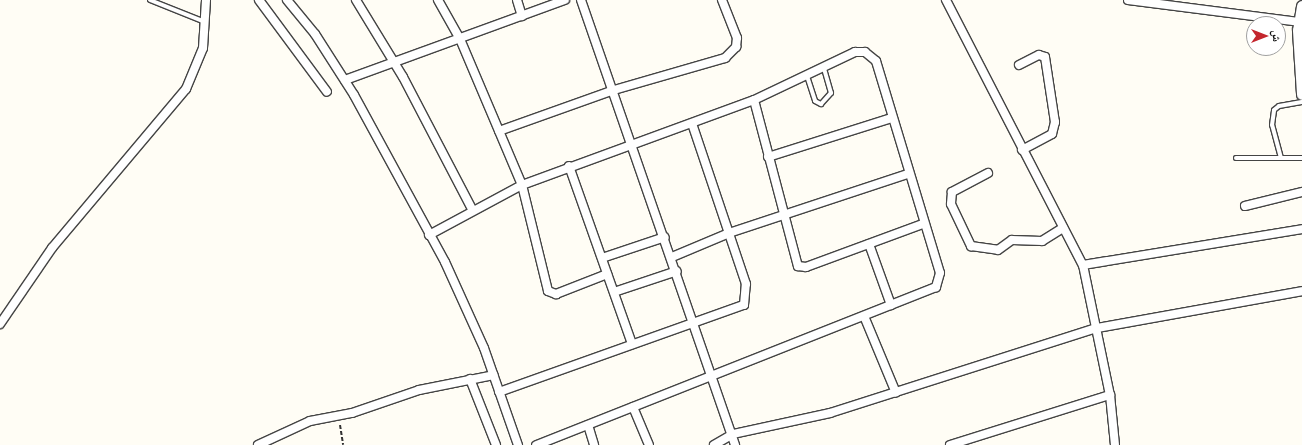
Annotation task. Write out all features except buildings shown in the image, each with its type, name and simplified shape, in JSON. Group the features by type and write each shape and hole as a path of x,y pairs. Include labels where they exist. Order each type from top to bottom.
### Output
{"street":[{"path":"0,324 57,242 186,89 199,62 207,23 206,0"},
{"path":"259,0 327,92"},
{"path":"287,0 345,80 469,312 494,375 518,445"},
{"path":"356,0 393,62 472,209"},
{"path":"438,0 460,39 522,185 548,291 556,294 607,274"},
{"path":"517,0 522,16"},
{"path":"345,80 565,0"},
{"path":"581,0 696,322 710,376 733,434 735,445"},
{"path":"499,131 614,90 731,53 737,38 722,0"},
{"path":"946,0 1022,150 1083,265 1110,395 1115,445"},
{"path":"1128,0 1300,27"},
{"path":"1302,6 1300,27 1302,94"},
{"path":"429,235 472,209 522,185 570,166 692,124 754,100 856,52 870,54 876,61 907,174 940,280 933,289 536,445"},
{"path":"1019,65 1039,55 1045,57 1055,122 1052,134 1022,150"},
{"path":"754,100 783,215 796,261 801,267 923,224"},
{"path":"768,157 892,118"},
{"path":"499,392 632,344 739,308 746,301 746,284 692,124"},
{"path":"570,166 632,344"},
{"path":"988,172 952,192 951,204 971,246 998,250 1012,240 1042,240 1063,228"},
{"path":"672,257 729,233 907,174"},
{"path":"1245,206 1302,192"},
{"path":"1083,265 1302,229"},
{"path":"602,258 665,237"},
{"path":"869,244 891,305"},
{"path":"614,292 677,270"},
{"path":"714,445 733,434 830,413 1097,328 1302,291"},
{"path":"864,316 896,393"},
{"path":"258,445 301,424 341,415 404,394 494,375"},
{"path":"470,380 496,445"},
{"path":"950,445 1110,395"},
{"path":"633,407 650,445"},
{"path":"588,425 594,445"}],"lane":[{"path":"150,0 207,23"},
{"path":"807,76 815,101 821,104 831,93 824,68"},
{"path":"1281,158 1272,125 1274,110 1279,106 1302,102"},
{"path":"1236,158 1302,158"}],"path":[{"path":"341,415 343,445"}]}
